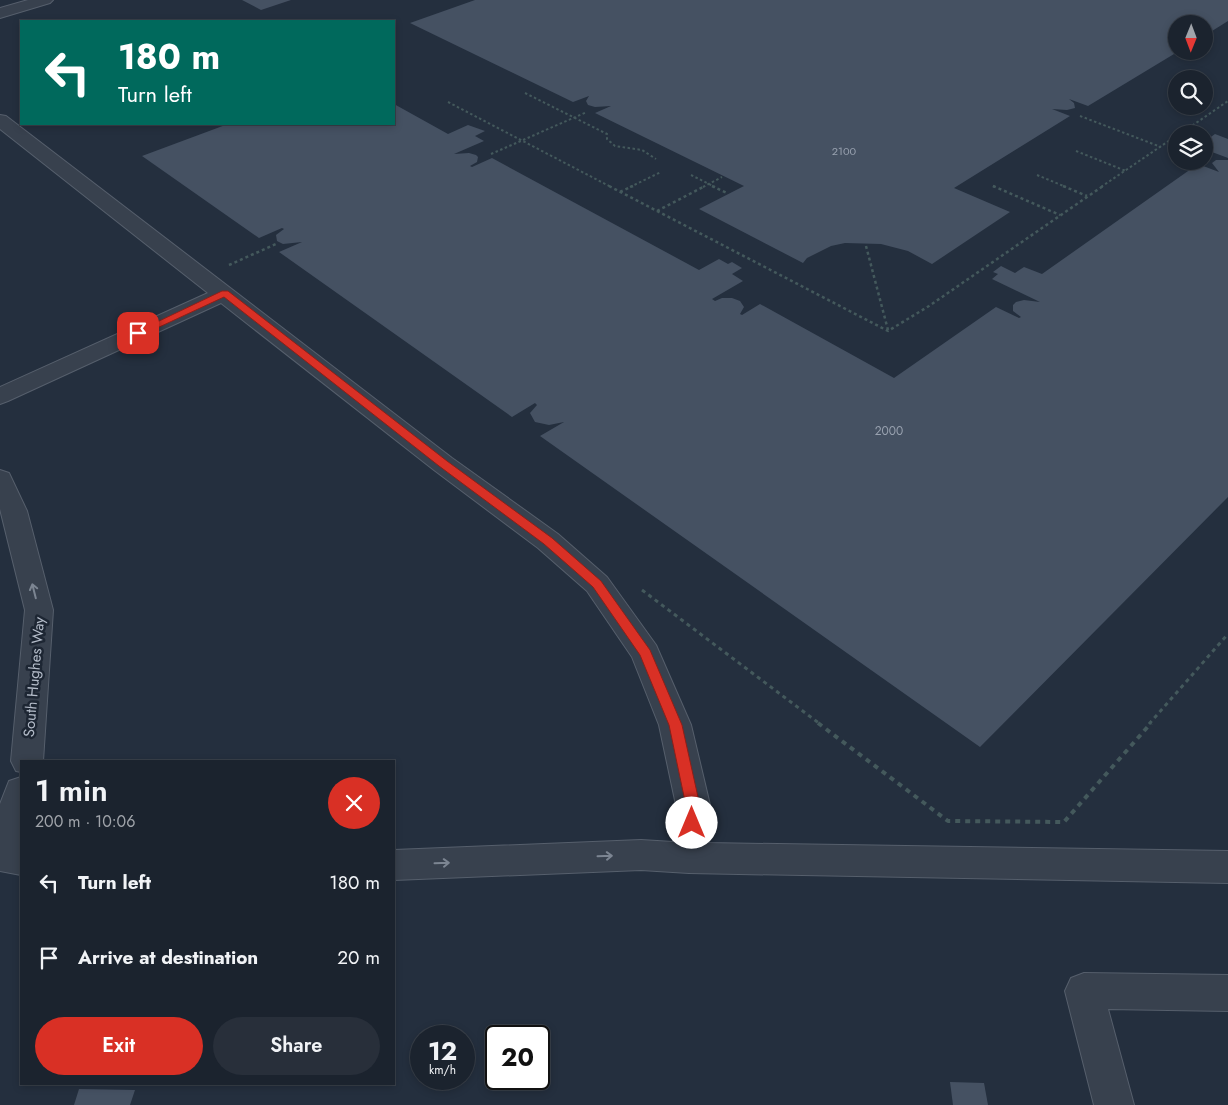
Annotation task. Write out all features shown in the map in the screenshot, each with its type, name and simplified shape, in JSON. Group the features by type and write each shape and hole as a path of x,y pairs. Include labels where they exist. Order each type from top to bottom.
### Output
{"street":[{"path":"0,13 45,0"},
{"path":"0,120 226,279 443,464 548,541 597,584 646,653 675,725 693,806 688,858"},
{"path":"0,396 226,279"},
{"name":"South Hughes Way","path":"0,479 14,511 39,610 27,760"},
{"path":"0,850 20,794"},
{"path":"395,864 641,855 688,858 1228,867"},
{"path":"0,856 20,860"},
{"path":"1114,1105 1084,991 1228,993"}],"path":[{"path":"525,93 607,134 607,139 614,146 620,149 640,149 656,159"},
{"path":"1193,125 1228,101"},
{"path":"448,102 888,331"},
{"path":"491,154 587,112"},
{"path":"1080,116 1161,147"},
{"path":"888,331 929,306 1168,142"},
{"path":"1076,150 1126,170"},
{"path":"620,192 661,172"},
{"path":"691,175 727,193"},
{"path":"1037,175 1087,196"},
{"path":"657,212 722,177"},
{"path":"993,186 1060,215"},
{"path":"226,279 276,244"},
{"path":"866,246 888,331"},
{"path":"635,585 948,821 1064,822 1228,634"}],"building":[{"path":"242,0 291,0 261,10"},
{"path":"475,0 1228,0 1228,21 1213,30 1213,15 1168,15 1168,58 1088,106 1069,99 1074,103 1075,108 1067,110 1052,109 1070,116 954,188 1010,212 932,264 908,251 881,244 845,243 831,246 807,258 803,263 699,209 744,186 595,113 611,106 595,107 588,105 586,101 589,96 573,102 410,23"},
{"path":"395,105 448,134 468,125 485,131 475,136 484,141 454,154 469,153 476,155 478,157 477,162 470,166 472,167 492,158 699,270 719,259 728,264 732,262 742,268 732,274 743,281 712,299 715,301 722,298 732,298 740,301 744,307 740,314 742,315 760,304 894,378 996,307 1019,318 1021,317 1013,311 1013,305 1016,302 1024,300 1040,302 992,279 998,274 993,272 1001,266 1015,273 1024,267 1042,274 1189,170 1213,170 1219,172 1213,162 1216,160 1228,160 1228,497 980,747 540,436 564,422 549,425 535,422 530,413 537,405 535,403 512,417 279,252 302,242 283,244 277,241 276,235 284,229 282,228 259,238 142,156 225,125 395,125"},
{"path":"1215,134 1228,139 1228,158 1213,152 1213,135"},
{"path":"950,1082 984,1083 988,1105 953,1105"},
{"path":"79,1089 135,1090 130,1105 74,1105"}],"route":[{"path":"138,333 225,293 443,464 548,541 575,564 597,584 646,653 675,725 693,806 692,823"}]}
